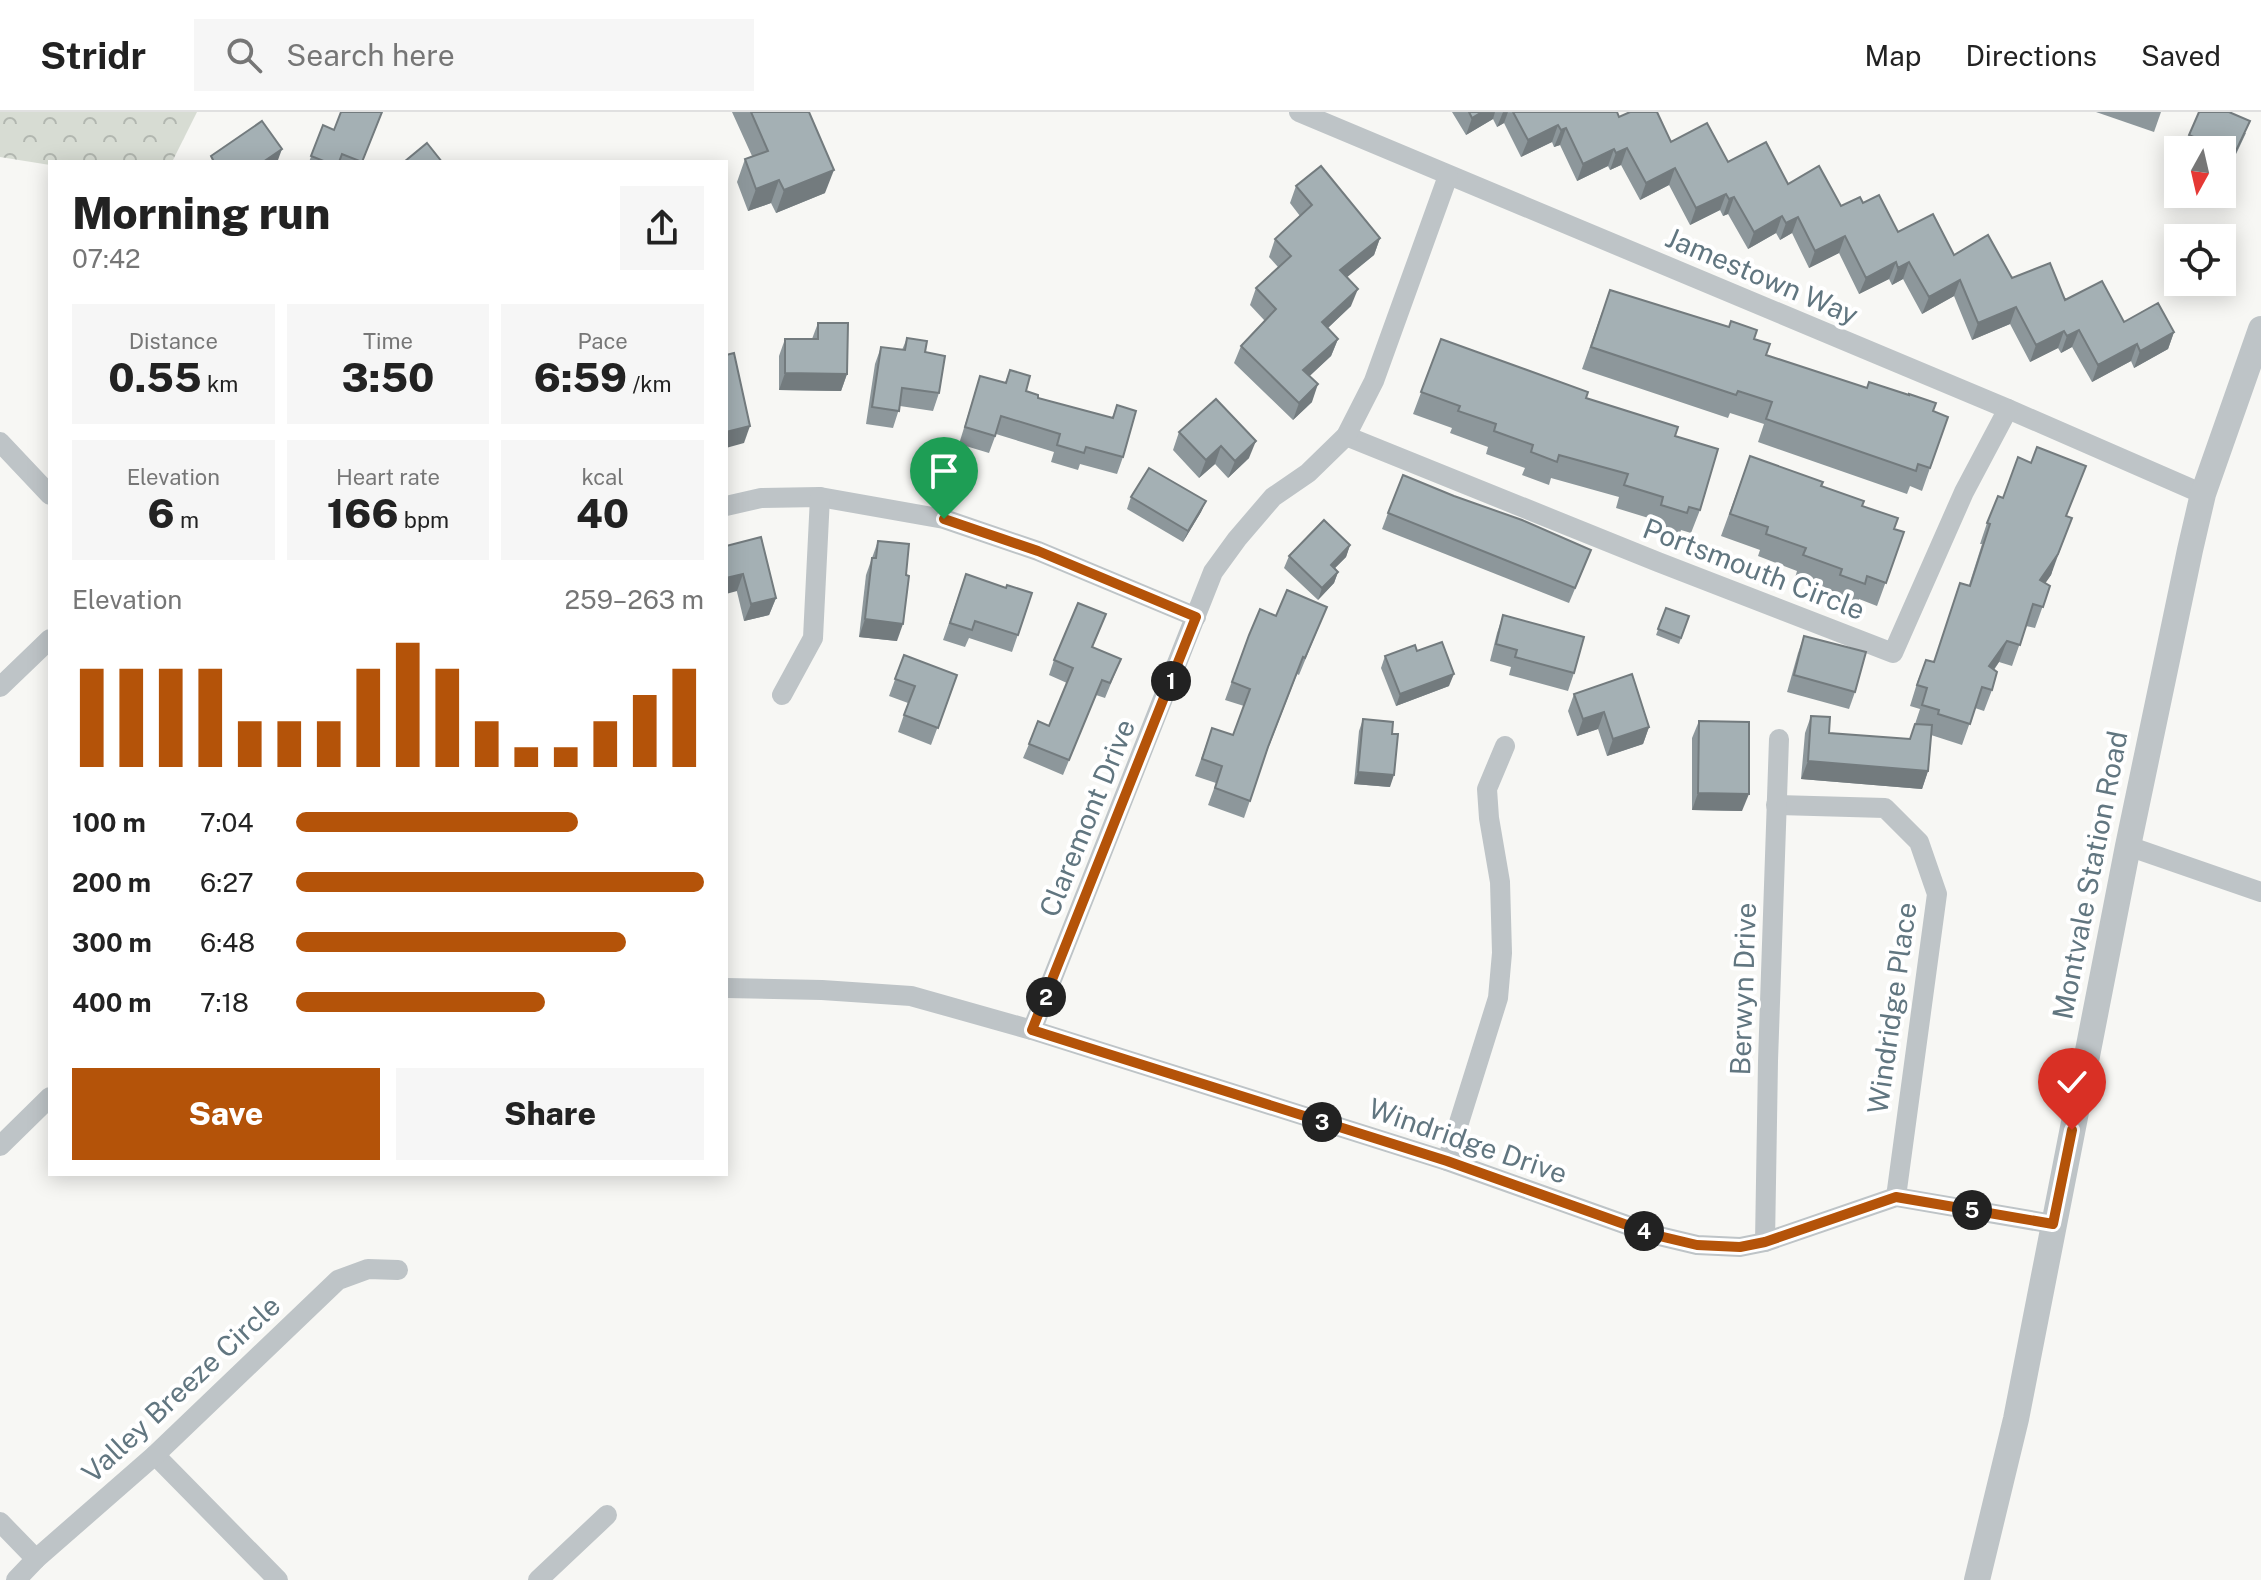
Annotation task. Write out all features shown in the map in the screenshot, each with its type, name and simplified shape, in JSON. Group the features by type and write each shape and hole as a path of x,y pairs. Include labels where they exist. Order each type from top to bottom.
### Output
{"street":[{"name":"Jamestown Way","path":"1299,112 2203,494"},
{"name":"Claremont Drive","path":"1032,1030 1213,572 1273,497 1308,473 1346,436 1374,381 1448,176"},
{"name":"Montvale Station Road","path":"1977,1580 2016,1419 2128,846 2203,494 2261,329"},
{"name":"Portsmouth Circle","path":"1346,436 1893,653 1964,492 2008,409"},
{"path":"0,442 48,493"},
{"path":"728,506 761,498 820,497 944,519 1038,551 1196,617"},
{"path":"782,695 813,638 820,497"},
{"path":"0,687 48,641"},
{"name":"Berwyn Drive","path":"1765,1242 1779,739"},
{"path":"1447,1161 1498,998 1502,953 1500,882 1487,789 1505,746"},
{"name":"Windridge Place","path":"1776,805 1885,808 1919,842 1937,894 1896,1197"},
{"path":"2128,846 2261,892"},
{"name":"Windridge Drive","path":"728,988 911,996 1032,1030 1447,1161 1655,1235 1697,1245 1740,1247 1765,1242 1896,1197 2053,1224"},
{"path":"0,1146 48,1099"},
{"name":"Valley Breeze Circle","path":"16,1580 155,1455 338,1280 368,1269 398,1270"},
{"path":"155,1455 278,1580"},
{"path":"538,1580 607,1515"},
{"path":"0,1522 36,1559"}],"green space":[{"path":"0,112 197,112 173,160 48,160 48,165 0,157"}],"building":[{"path":"341,112 382,112 363,160 342,154 340,160 321,160 311,156 323,125 334,130"},
{"path":"751,112 809,112 834,170 784,190 779,180 756,189 745,159 768,151"},
{"path":"1513,112 1617,112 1619,117 1630,112 1657,112 1671,142 1707,123 1728,162 1766,142 1788,184 1819,166 1841,206 1860,197 1863,203 1879,195 1898,232 1933,214 1954,255 1988,235 2012,278 2050,263 2065,300 2102,281 2124,322 2158,303 2174,332 2140,351 2137,344 2098,365 2079,330 2067,336 2064,331 2036,345 2016,307 1978,323 1960,280 1929,297 1909,262 1898,268 1896,262 1866,278 1845,236 1815,251 1798,217 1786,223 1782,216 1754,232 1734,197 1729,199 1726,194 1696,208 1675,168 1646,183 1627,148 1616,153 1614,149 1583,164 1566,128 1561,130 1558,125 1528,140"},
{"path":"2199,112 2229,112 2250,121 2236,151 2236,136 2189,135"},
{"path":"262,121 282,149 266,160 213,160 211,156"},
{"path":"427,143 440,160 406,160"},
{"path":"1321,166 1380,238 1340,270 1358,289 1322,322 1338,339 1303,370 1318,384 1299,403 1241,346 1276,309 1256,288 1291,256 1275,239 1312,205 1296,186"},
{"path":"1610,290 1729,327 1731,321 1757,330 1754,339 1770,344 1766,355 1867,388 1869,382 1936,403 1933,411 1948,417 1930,468 1918,464 1916,471 1766,419 1772,402 1738,391 1736,395 1591,347"},
{"path":"818,323 848,323 847,374 785,373 785,339 818,339"},
{"path":"907,338 927,341 925,352 945,356 939,393 902,388 899,411 872,407 881,347 905,350"},
{"path":"1441,339 1588,392 1586,398 1678,427 1675,436 1718,449 1700,510 1689,507 1687,513 1661,505 1663,497 1624,485 1628,474 1559,455 1557,462 1531,452 1533,445 1494,431 1496,424 1458,411 1460,406 1421,392"},
{"path":"734,353 750,426 728,432 728,354"},
{"path":"1010,370 1030,376 1026,391 1038,395 1038,398 1113,418 1117,405 1136,411 1123,457 1086,447 1084,453 1057,445 1060,434 1001,416 995,436 965,427 980,376 1006,383"},
{"path":"1216,399 1256,441 1235,461 1221,446 1206,460 1179,432"},
{"path":"2037,447 2086,466 2066,516 2072,518 2058,554 2040,580 2050,586 2043,607 2033,604 2020,645 2007,641 1989,666 1997,672 1992,690 1982,687 1970,724 1938,714 1939,710 1922,705 1927,688 1917,685 1926,660 1934,662 1960,583 1970,586 1990,524 1987,523 1998,496 2003,498 2018,457 2031,463"},
{"path":"1750,456 1823,482 1821,486 1864,501 1862,506 1898,518 1894,529 1904,532 1886,583 1867,576 1865,584 1840,575 1842,569 1803,555 1806,548 1766,534 1768,527 1730,514"},
{"path":"1149,468 1206,501 1188,531 1131,497"},
{"path":"1403,475 1591,550 1575,588 1388,513"},
{"path":"1324,520 1350,545 1331,565 1338,572 1322,588 1289,556"},
{"path":"761,537 776,598 751,604 743,574 728,578 728,545"},
{"path":"878,541 909,544 903,624 865,619 872,558 876,558"},
{"path":"966,574 1032,593 1018,635 975,621 972,630 950,623"},
{"path":"1287,590 1327,607 1303,657 1250,801 1215,788 1222,766 1202,759 1212,728 1233,735 1250,689 1232,682 1249,635 1260,609 1276,616"},
{"path":"1078,603 1106,614 1092,647 1121,659 1110,683 1102,680 1069,760 1029,744 1038,721 1049,726 1073,668 1054,660"},
{"path":"1666,608 1689,616 1681,638 1658,629"},
{"path":"1503,615 1584,637 1574,673 1515,657 1517,650 1496,644"},
{"path":"1804,636 1866,652 1855,692 1794,675"},
{"path":"1442,642 1454,674 1400,694 1385,656 1415,645 1417,651"},
{"path":"904,655 957,675 938,728 904,715 915,686 895,679"},
{"path":"1632,674 1649,727 1613,739 1604,712 1583,719 1574,694"},
{"path":"1811,716 1830,717 1829,733 1910,739 1915,724 1932,725 1928,771 1808,761"},
{"path":"1363,719 1393,722 1392,734 1398,734 1394,775 1358,772"},
{"path":"1699,721 1749,722 1749,794 1698,793"}],"route":[{"path":"944,519 1038,551 1196,617 1032,1030 1447,1161 1655,1235 1697,1245 1740,1247 1765,1242 1896,1197 2053,1224 2072,1130"}]}
